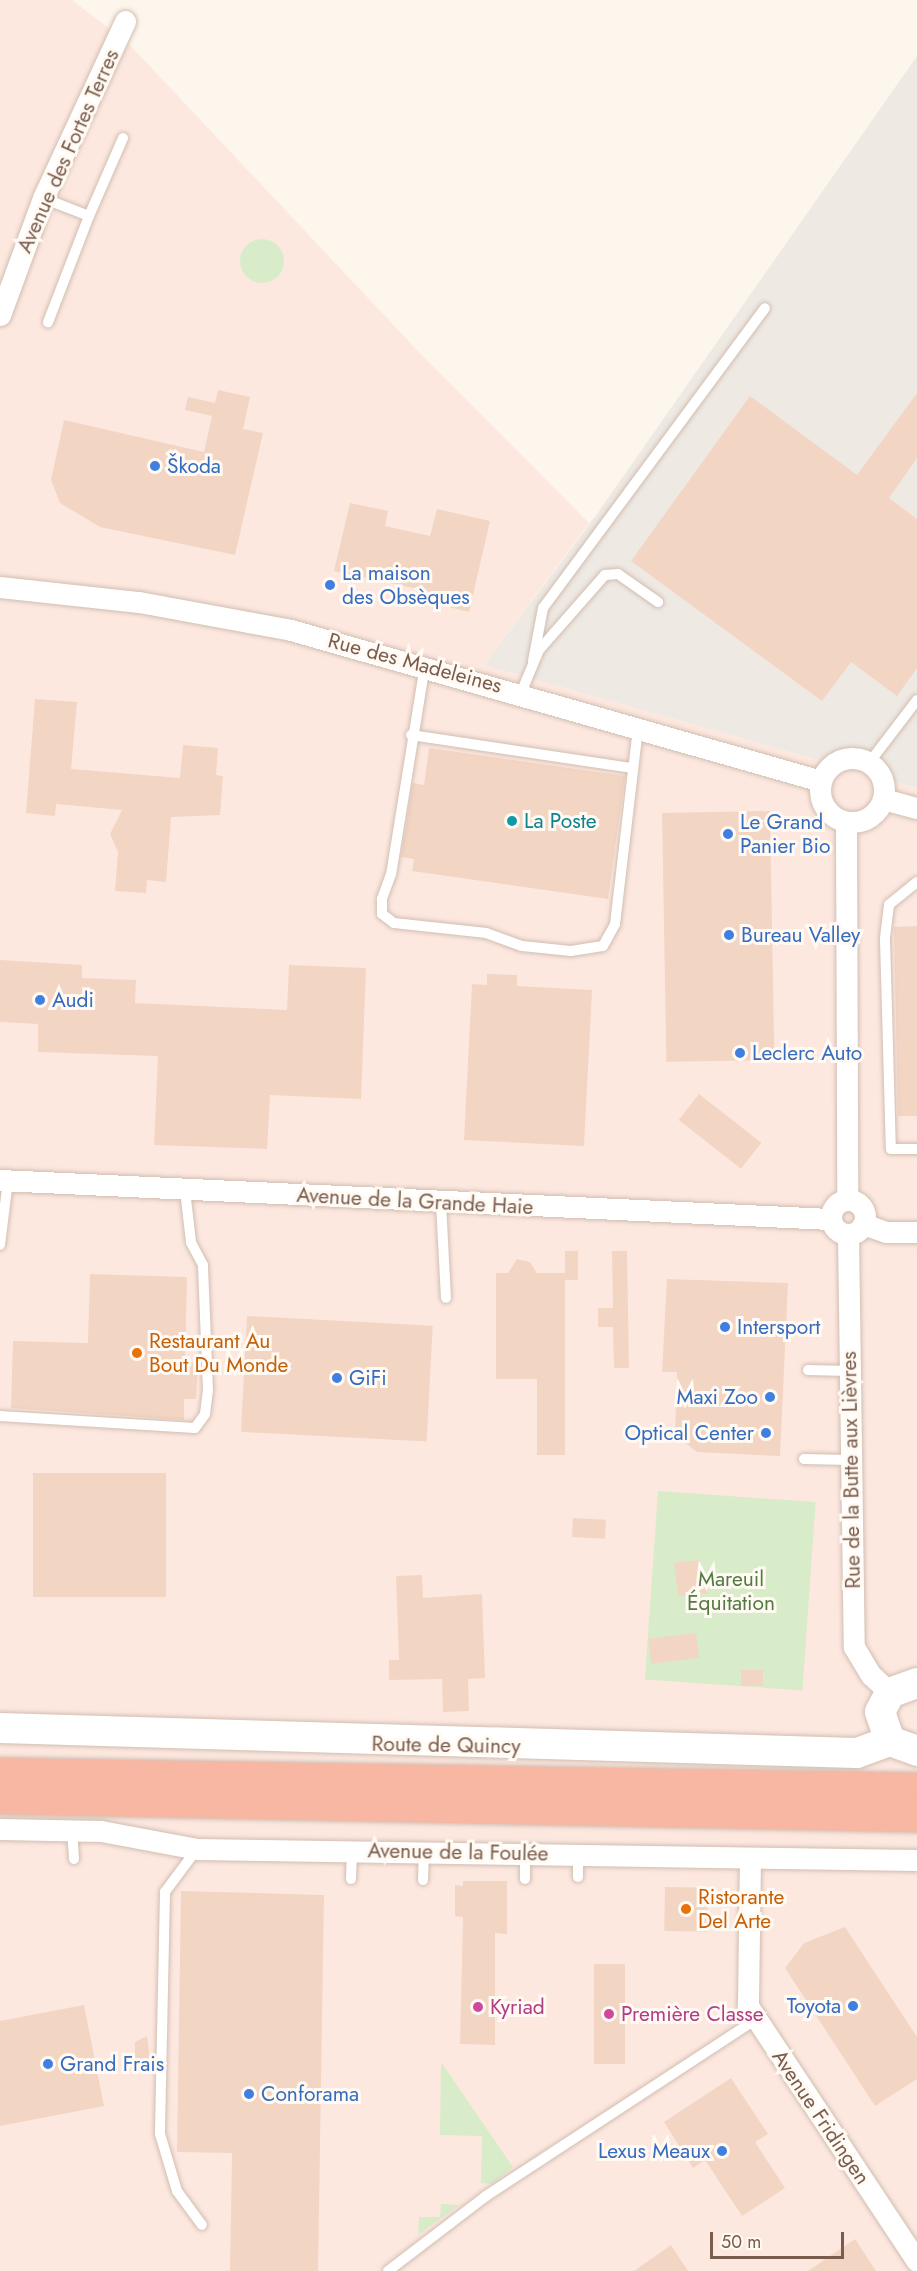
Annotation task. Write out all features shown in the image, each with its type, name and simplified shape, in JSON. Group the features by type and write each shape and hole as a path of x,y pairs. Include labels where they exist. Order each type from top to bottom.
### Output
{"highway":[{"path":"0,1774 917,1789"},
{"path":"0,1797 917,1815"}],"street":[{"name":"Avenue des Fortes Terres","path":"0,315 43,198 125,21"},
{"name":"Rue des Madeleines","path":"0,587 229,617 425,665 821,781"},
{"path":"840,760 869,762 882,778 883,799 873,815 846,822 827,812 821,781 840,760"},
{"path":"883,799 917,807"},
{"path":"846,822 846,1200"},
{"name":"Avenue de la Grande Haie","path":"4,1181 441,1203 831,1219"},
{"path":"856,1229 862,1207 846,1200 836,1204 831,1219 838,1232 856,1229 917,1232"},
{"name":"Rue de la Butte aux Lièvres","path":"856,1229 849,1371 854,1647 871,1675 904,1688"},
{"path":"904,1688 880,1712 904,1746"},
{"name":"Route de Quincy","path":"0,1728 857,1753 904,1746"},
{"name":"Avenue de la Foulée","path":"0,1829 130,1834 197,1849 917,1860"},
{"name":"Avenue Fridingen","path":"750,1858 741,1966 748,2006 917,2261"}],"lane":[{"path":"48,322 89,216 123,138"},
{"path":"43,198 89,216"},
{"path":"521,693 533,661 543,608 765,308"},
{"path":"533,661 605,575 618,574 658,602"},
{"path":"425,665 411,735 382,914 394,922 486,933 522,946 571,951 603,946 613,933 638,728"},
{"path":"869,762 917,700"},
{"path":"411,735 633,768"},
{"path":"917,882 889,904 885,939 891,1149 917,1149"},
{"path":"0,1245 4,1181"},
{"path":"0,1416 195,1428 205,1414 208,1391 203,1265 191,1242 185,1190"},
{"path":"441,1203 446,1298"},
{"path":"808,1370 849,1371"},
{"path":"804,1459 850,1460"},
{"path":"72,1830 74,1859"},
{"path":"197,1849 165,1892 160,2134 177,2192 202,2225"},
{"path":"351,1879 352,1850"},
{"path":"423,1880 424,1851"},
{"path":"525,1854 525,1879"},
{"path":"578,1855 578,1877"},
{"path":"388,2271 416,2248 455,2224 481,2200 526,2175 756,2019"},
{"path":"668,2063 668,2077"}],"shaded area":[{"path":"0,0 72,0 129,44 417,350 589,523 484,665 917,788 917,2271 0,2271"},
{"path":"917,56 917,788 484,665 599,511"}],"green space":[{"path":"262,239 278,245 284,261 278,277 262,283 246,277 240,261 246,245"},
{"name":"Mareuil Équitation","path":"658,1491 816,1502 802,1691 645,1680"},
{"path":"441,2062 513,2167 492,2184 481,2183 482,2136 440,2135"},
{"path":"441,2204 459,2205 418,2235 419,2217 440,2217"}],"building":[{"name":"Škoda","path":"218,390 250,397 243,429 263,433 235,555 100,527 60,503 51,480 64,420 204,452 212,416 185,410 188,397 215,403"},
{"path":"917,393 917,458 889,498 917,519 917,668 897,696 851,662 822,701 631,561 750,396 857,475"},
{"path":"350,503 388,511 385,526 430,536 437,509 490,521 469,612 416,599 418,589 334,571"},
{"path":"35,699 77,702 71,769 180,778 183,745 218,748 216,775 223,776 220,815 171,817 166,882 147,880 146,893 115,891 118,852 110,834 122,810 56,804 55,816 26,813"},
{"name":"La Poste","path":"429,748 625,776 608,899 412,871 414,859 401,857 413,783 424,785"},
{"path":"770,811 774,1060 666,1062 662,813"},
{"path":"917,926 917,1116 898,1116 894,927"},
{"path":"0,960 82,965 82,978 136,980 135,1003 287,1010 289,965 366,968 361,1099 270,1095 267,1149 154,1145 158,1056 38,1052 38,1024 0,1022"},
{"path":"487,974 517,975 517,986 592,990 584,1146 464,1140 472,984 487,985"},
{"path":"699,1094 761,1143 741,1169 679,1120"},
{"path":"565,1251 578,1251 578,1280 565,1280 565,1455 537,1455 537,1379 496,1379 496,1273 508,1273 517,1259 530,1262 537,1273 565,1273"},
{"path":"612,1251 627,1251 629,1368 614,1368 613,1327 598,1327 598,1308 613,1308"},
{"name":"Restaurant Au Bout Du Monde","path":"90,1274 187,1277 185,1362 198,1363 196,1399 184,1399 184,1420 11,1408 13,1341 88,1343"},
{"path":"667,1279 788,1283 780,1456 697,1452 675,1435 677,1372 662,1372"},
{"name":"GiFi","path":"247,1316 433,1326 427,1442 241,1432"},
{"path":"33,1473 166,1473 166,1597 33,1597"},
{"path":"573,1518 606,1520 605,1539 572,1537"},
{"path":"699,1560 707,1593 678,1596 674,1563"},
{"path":"422,1575 423,1598 482,1594 485,1678 468,1679 469,1711 443,1712 442,1679 389,1680 389,1660 399,1660 396,1576"},
{"path":"696,1633 699,1658 651,1664 648,1639"},
{"path":"741,1670 763,1670 763,1686 741,1686"},
{"path":"463,1881 507,1881 507,1934 495,1933 495,2045 460,2044 463,1917 455,1916 455,1885 463,1886"},
{"name":"Ristorante Del Arte","path":"665,1887 708,1888 707,1932 664,1931"},
{"name":"Conforama","path":"181,1891 324,1895 318,2271 230,2271 232,2153 177,2152"},
{"name":"Toyota","path":"845,1927 917,2037 917,2079 875,2106 785,1968 804,1943"},
{"name":"Première Classe","path":"594,1964 625,1964 625,2064 594,2064"},
{"name":"Grand Frais","path":"84,2005 104,2106 0,2126 0,2021"},
{"path":"147,2036 151,2066 143,2073 135,2065 135,2042"},
{"name":"Lexus Meaux","path":"731,2078 768,2134 755,2142 785,2188 742,2216 705,2160 693,2168 664,2122"},
{"path":"855,2239 876,2271 808,2271"},
{"path":"671,2245 688,2271 634,2271"}],"place":[{"name":"Škoda","path":"155,466"},
{"name":"La maison des Obsèques","path":"330,585"},
{"name":"La Poste","path":"512,821"},
{"name":"Le Grand Panier Bio","path":"728,834"},
{"name":"Bureau Valley","path":"729,935"},
{"name":"Audi","path":"40,1000"},
{"name":"Leclerc Auto","path":"740,1053"},
{"name":"Intersport","path":"725,1327"},
{"name":"Restaurant Au Bout Du Monde","path":"137,1353"},
{"name":"GiFi","path":"337,1378"},
{"name":"Maxi Zoo","path":"770,1397"},
{"name":"Optical Center","path":"766,1433"},
{"name":"Ristorante Del Arte","path":"686,1909"},
{"name":"Toyota","path":"853,2006"},
{"name":"Kyriad","path":"478,2007"},
{"name":"Première Classe","path":"609,2014"},
{"name":"Grand Frais","path":"48,2064"},
{"name":"Conforama","path":"249,2094"},
{"name":"Lexus Meaux","path":"722,2151"}]}
